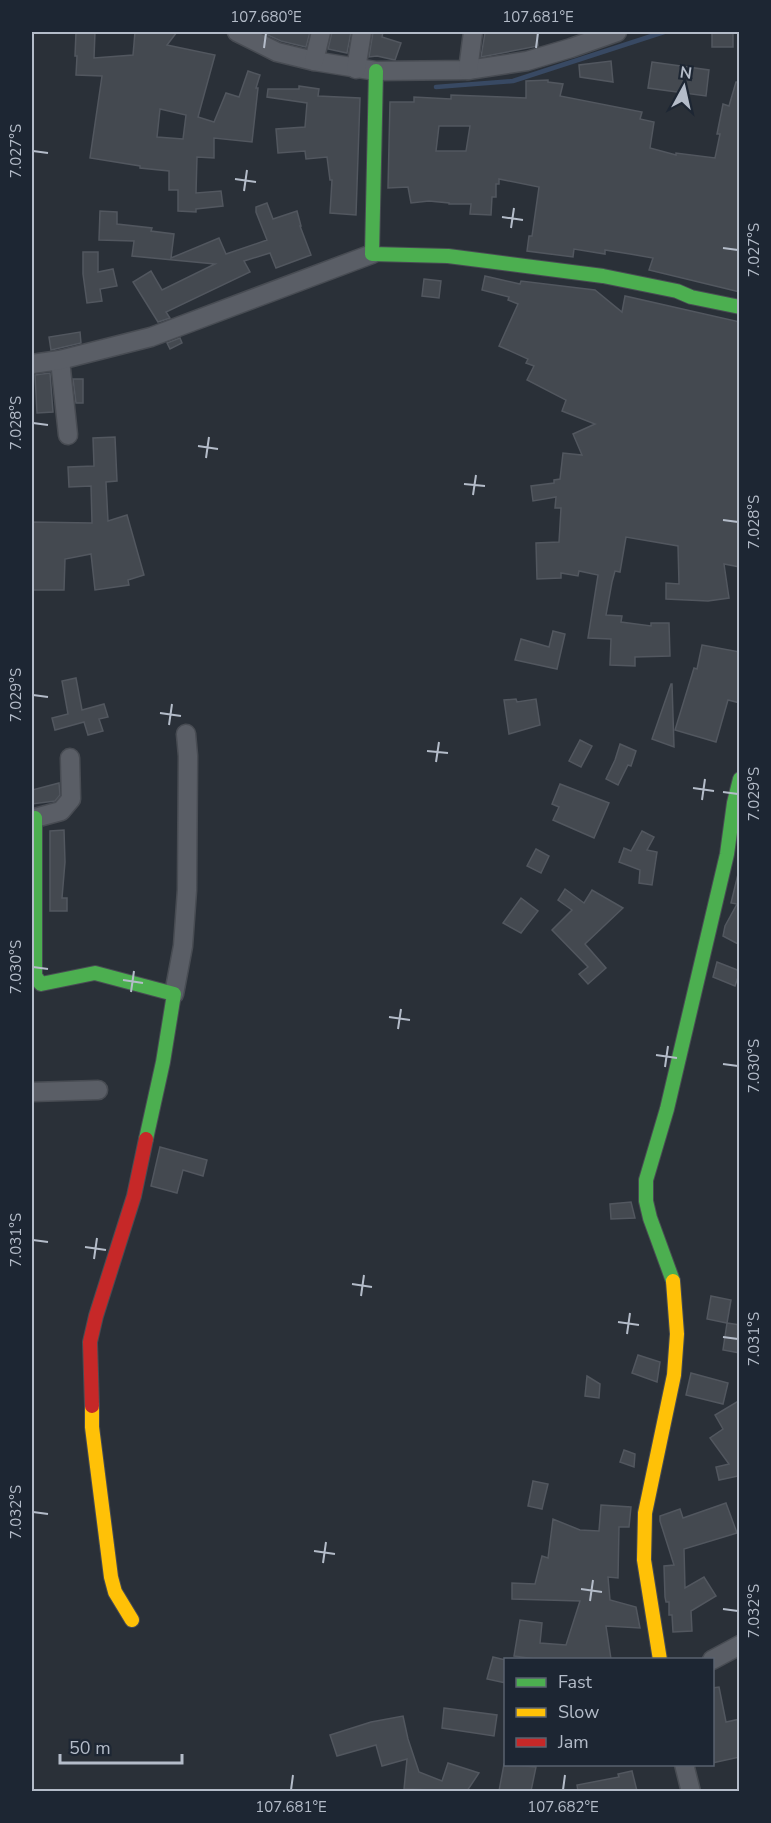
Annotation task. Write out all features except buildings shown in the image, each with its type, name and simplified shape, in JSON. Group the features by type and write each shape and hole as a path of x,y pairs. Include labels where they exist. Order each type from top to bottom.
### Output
{"street":[{"path":"237,32 277,52 376,74 468,70 527,61 617,32"},
{"path":"314,61 321,32"},
{"path":"356,69 363,32"},
{"path":"468,70 473,32"},
{"path":"372,255 376,74"},
{"path":"32,364 60,360 151,337 372,255 448,256 603,276 740,307"},
{"path":"60,360 68,435"},
{"path":"132,1620 115,1592 111,1577 94,1448 90,1342 134,1196 163,1062 183,946 187,890 188,756 186,734"},
{"path":"70,758 71,799 61,811 33,818 36,980 41,984 95,973 174,994"},
{"path":"660,1658 644,1560 645,1513 674,1375 677,1334 673,1278 650,1218 646,1201 646,1180 667,1109 722,878 740,779"},
{"path":"32,1092 98,1090"},
{"path":"714,1659 740,1645"},
{"path":"685,1766 691,1791"}],"waterway":[{"path":"436,87 513,81 664,32"}],"traffic: fast":[{"path":"376,71 372,254 448,256 603,276 740,307"},
{"path":"673,1281 650,1218 646,1201 646,1180 667,1109 727,854 734,803 740,779"},
{"path":"32,819 35,818 35,976 41,984 95,973 174,994 163,1062 146,1139"}],"traffic: slow":[{"path":"660,1658 644,1560 645,1513 674,1375 677,1334 673,1281"},
{"path":"92,1406 92,1427 111,1577 115,1592 132,1620"}],"traffic: jam":[{"path":"92,1406 90,1342 134,1196 146,1139"}]}
